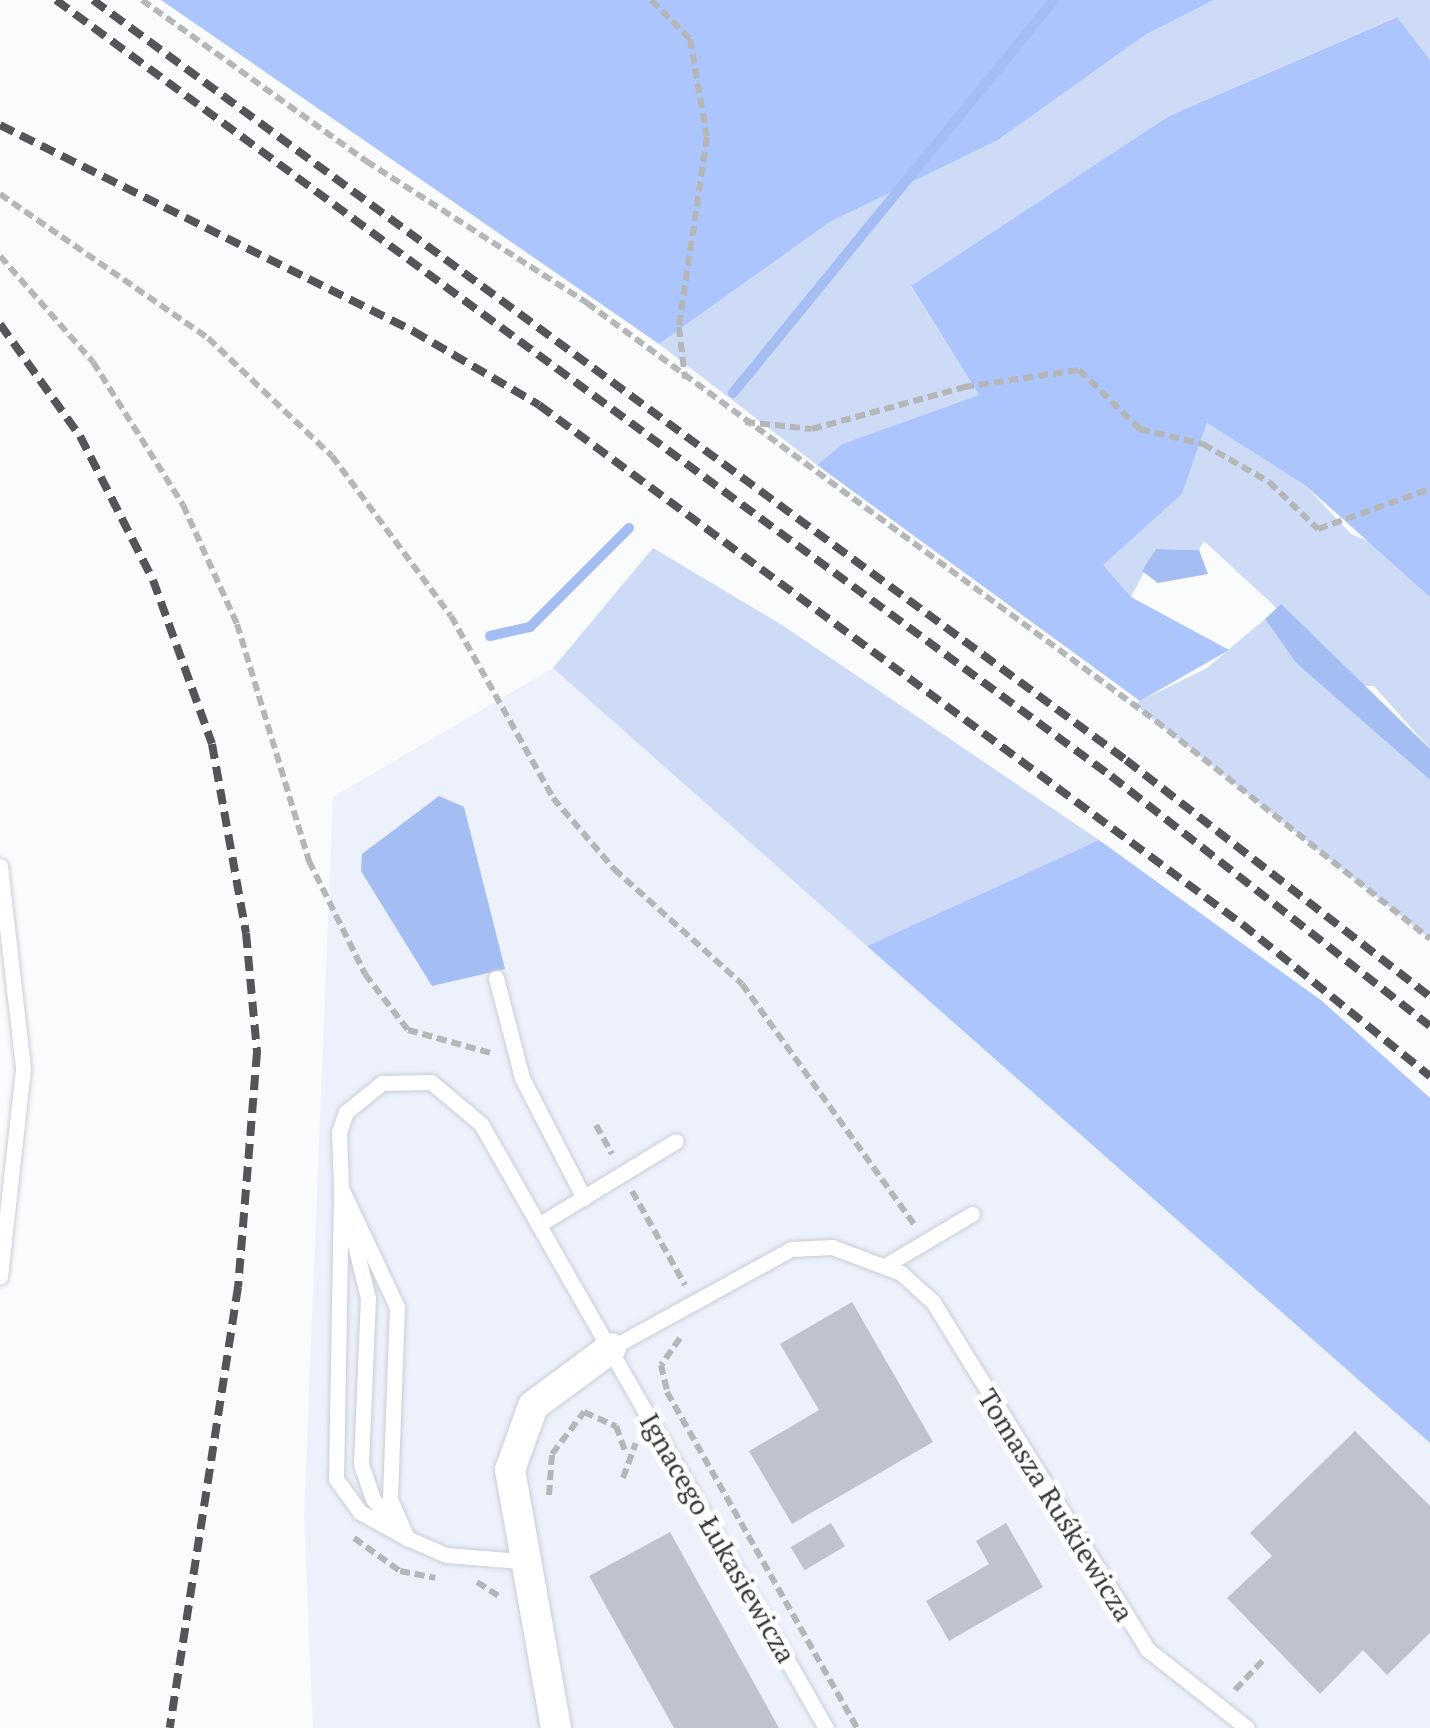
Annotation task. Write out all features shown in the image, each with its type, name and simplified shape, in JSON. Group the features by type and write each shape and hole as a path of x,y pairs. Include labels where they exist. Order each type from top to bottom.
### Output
{"street":[{"path":"556,1728 520,1561 510,1470 521,1429 550,1386 610,1348"}],"lane":[{"path":"0,866 23,1069 0,1278"},
{"path":"496,978 515,1060 584,1198"},
{"name":"Ignacego Łukasiewicza","path":"341,1188 346,1112 382,1083 431,1082 474,1115 826,1728"},
{"path":"540,1224 676,1141"},
{"path":"341,1188 397,1307 390,1499 407,1538"},
{"path":"341,1188 336,1479 360,1512 407,1538 446,1555 520,1561"},
{"path":"341,1188 368,1298 361,1464 372,1499 407,1538"},
{"path":"886,1266 972,1214"},
{"name":"Tomasza Ruśkiewicza","path":"610,1348 775,1255 832,1247 886,1266 933,1302 1147,1650 1246,1728"}],"path":[{"path":"142,0 744,422 1156,721 1430,939"},
{"path":"651,0 690,39 707,137 679,327 686,381"},
{"path":"0,194 208,338 332,456 451,616 554,798 614,870 742,984 926,1242"},
{"path":"0,256 93,362 183,506 238,624 309,861 365,974 408,1030 515,1060"},
{"path":"744,422 812,429 964,387 1078,370 1140,429 1203,444 1268,482 1318,528 1430,489"},
{"path":"694,1329 668,1351 667,1392 858,1728"},
{"path":"565,1410 594,1400"},
{"path":"616,1407 636,1440 623,1478"},
{"path":"551,1513 552,1454 574,1420 606,1416 626,1454"},
{"path":"538,1507 537,1476 554,1427"},
{"path":"1234,1692 1265,1658"}],"shaded area":[{"path":"161,0 1214,0 1145,35 998,140 830,222 659,344"},
{"path":"1214,0 1430,0 1430,60 1396,17 1169,116 911,287 979,395 842,444 817,465 659,344 830,222 998,140 1145,35"},
{"path":"1397,17 1430,60 1430,597 1306,486 1207,423 1182,494 1103,565 1131,597 1229,650 1140,701 817,465 842,444 979,395 911,286 1169,116"},
{"path":"1207,423 1306,486 1351,534 1430,567 1430,749 1374,686 1361,686 1204,541 1199,550 1156,549 1131,597 1102,565 1182,494"},
{"path":"653,548 782,625 1099,840 867,946 553,668"},
{"path":"1156,549 1199,550 1208,574 1158,583 1142,571"},
{"path":"1281,604 1430,749 1430,780 1296,663 1265,619"},
{"path":"1265,619 1296,663 1430,780 1430,939 1134,704 1207,668"},
{"path":"553,668 1430,1443 1430,1728 313,1728 304,1516 333,797"},
{"path":"439,796 464,807 505,969 432,986 361,871 362,854"},
{"path":"1099,840 1322,1001 1430,1098 1430,1443 867,946"}],"building":[{"path":"852,1302 933,1442 792,1524 749,1451 819,1410 780,1344"},
{"path":"1355,1431 1430,1506 1430,1633 1387,1675 1363,1650 1320,1694 1227,1598 1272,1556 1250,1533"},
{"path":"831,1523 845,1546 805,1570 791,1547"},
{"path":"1006,1523 1043,1587 949,1641 926,1601 989,1564 976,1541"},
{"path":"670,1532 779,1728 674,1728 589,1576"}],"waterway":[{"path":"733,393 1054,0"},
{"path":"490,636 530,627 629,528"}],"railway":[{"path":"56,0 1111,776 1430,1026"},
{"path":"93,0 1126,760 1430,997"},
{"path":"0,125 413,331 539,405 1242,924 1430,1076"},
{"path":"0,324 80,436 153,580 212,744 246,933 257,1052 238,1287 170,1728"}]}
